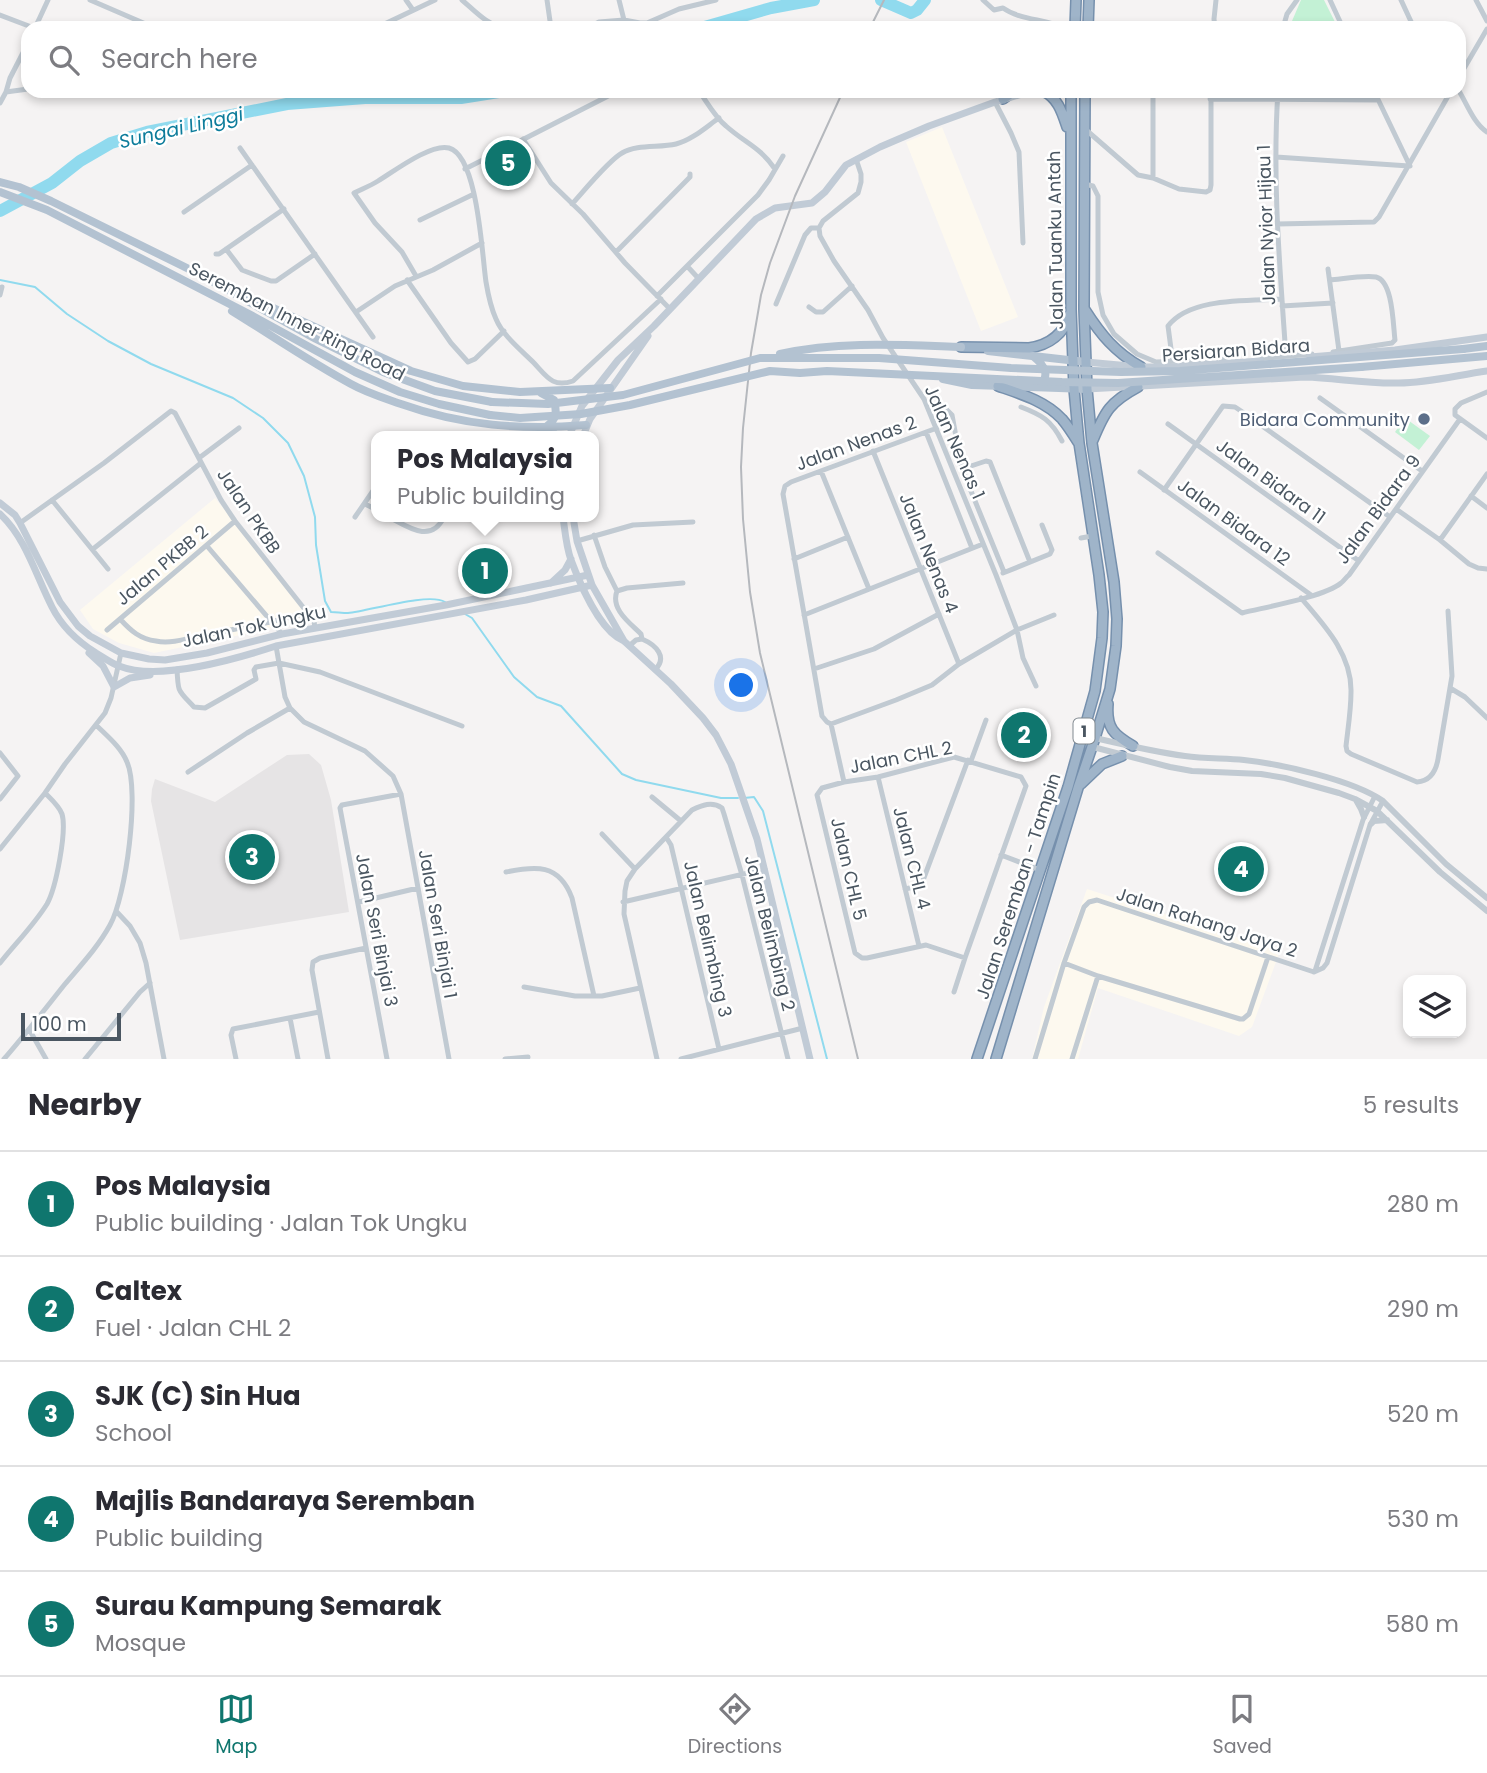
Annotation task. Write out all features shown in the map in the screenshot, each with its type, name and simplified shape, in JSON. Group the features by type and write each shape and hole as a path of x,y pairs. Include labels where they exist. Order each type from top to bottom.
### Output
{"highway":[{"path":"1074,21 1076,0"},
{"path":"1088,21 1089,0"},
{"path":"999,101 1004,98"},
{"path":"1055,98 1070,135"},
{"name":"Jalan Tuanku Antah","path":"1071,98 1071,309 1074,389"},
{"name":"Jalan Tuanku Antah","path":"1085,98 1084,309 1087,388"},
{"path":"961,347 1029,348 1049,343 1063,329 1071,309"},
{"path":"1084,309 1109,343 1141,367"},
{"path":"998,386 1041,403 1053,411 1079,443"},
{"path":"1092,443 1113,403 1138,387"},
{"name":"Jalan Seremban - Tampin","path":"996,1059 1110,689 1116,646 1114,582 1092,443 1087,388"},
{"name":"Jalan Seremban - Tampin","path":"977,1059 1068,787 1089,716 1100,660 1103,612 1074,389"},
{"path":"1110,689 1107,712 1110,727 1116,736 1133,746"},
{"path":"1078,788 1102,764 1122,756"}],"main road":[{"path":"571,431 582,406 618,360 756,219 775,208 812,203 825,192 846,165 856,159 929,127 1009,98"},
{"name":"Seremban Inner Ring Road","path":"0,181 19,187 188,283 355,372 400,392 490,415 520,418 608,410 770,371 1011,379"},
{"name":"Seremban Inner Ring Road","path":"3,193 49,205 199,274 316,339 383,372 435,391 492,402 548,404 623,395 760,358 878,358 1011,368"},
{"path":"199,274 411,371 463,386 520,392 610,388"},
{"path":"188,283 352,385 381,397 446,418 489,425 586,425"},
{"path":"584,431 610,388 654,326"},
{"name":"Persiaran Bidara","path":"1086,362 1141,367 1395,350 1487,337"},
{"path":"760,358 799,350 874,344 961,347 1086,362"},
{"name":"Persiaran Bidara","path":"1011,368 1180,371 1487,346"},
{"name":"Persiaran Bidara","path":"1011,379 1118,383 1487,356"},
{"path":"1034,357 1044,366 1046,372 1038,388"},
{"path":"1106,364 1100,374 1107,385 1113,388"},
{"name":"Persiaran Bidara","path":"1087,388 1305,377 1403,383 1487,371"},
{"path":"932,376 972,385 1087,388"},
{"path":"538,392 554,400 554,420 546,427"},
{"path":"546,427 551,431"},
{"name":"Jalan Tok Ungku","path":"0,503 15,515 20,523 68,615 90,636 121,653 165,660 207,653 314,625 448,609"},
{"name":"Jalan Tok Ungku","path":"0,514 23,544 56,614 71,634 82,645 119,666 137,670 177,669 448,609"},
{"path":"564,522 571,559 583,588 606,627 627,643"},
{"path":"574,522 577,541 592,585 627,643 691,704 716,735 731,764 765,869 810,1059"},
{"path":"551,583 565,570 571,559"},
{"path":"460,607 588,575"},
{"path":"448,609 592,585"},
{"path":"82,645 103,666 114,688 130,678 156,671"}],"street":[{"path":"38,21 48,0"},
{"path":"90,0 139,21"},
{"path":"406,0 413,10"},
{"path":"390,21 435,0"},
{"path":"462,0 487,21"},
{"path":"547,0 550,21"},
{"path":"619,0 624,20"},
{"path":"653,21 680,9 716,0"},
{"path":"983,0 994,10 1003,8"},
{"path":"1001,0 1003,8 1009,13 1042,21"},
{"path":"1214,21 1216,0"},
{"path":"1285,21 1297,0"},
{"path":"1330,0 1340,21"},
{"path":"1401,0 1411,21"},
{"path":"1476,0 1487,21"},
{"path":"0,15 21,23"},
{"path":"612,21 629,21"},
{"path":"1466,65 1487,29"},
{"path":"0,103 21,57"},
{"path":"6,92 21,90"},
{"path":"466,169 604,98"},
{"path":"704,98 723,124 767,156 775,169"},
{"path":"1153,98 1153,178"},
{"path":"1278,223 1374,222 1410,166 1445,98"},
{"path":"1463,98 1478,125 1487,132"},
{"path":"1084,129 1138,175 1179,189 1206,192 1210,190 1210,99 1378,100 1410,166"},
{"name":"Jalan Nyior Hijau 1","path":"1277,100 1278,223 1286,357"},
{"path":"999,101 1019,152 1023,243"},
{"path":"572,204 622,152 676,144 719,118"},
{"path":"523,139 551,183 670,309"},
{"path":"416,276 402,252 374,223 354,194 419,156 447,147 460,156 474,194 480,218 487,284 497,321 503,331 547,377 555,383 573,381 659,298 758,195 783,156"},
{"path":"240,148 373,337"},
{"path":"1276,157 1410,166"},
{"path":"776,304 805,235 811,228 819,228 829,215 858,193 861,174 856,159"},
{"path":"184,212 252,165"},
{"path":"616,252 690,174"},
{"path":"1084,184 1093,186 1098,196 1098,292 1103,315 1121,341 1137,354 1156,362 1173,365 1286,357 1394,342 1389,291 1382,281 1373,277 1330,280"},
{"path":"421,219 474,194"},
{"path":"216,254 284,209"},
{"name":"Jalan Nenas 1","path":"819,228 824,245 928,407 996,575 1017,630 1023,658 1036,686"},
{"path":"356,312 381,294 482,243"},
{"path":"226,249 243,270 271,281 315,254"},
{"path":"687,266 699,279"},
{"path":"1328,268 1339,351"},
{"path":"407,280 451,343 468,362 475,359 503,331"},
{"path":"809,307 816,312 823,312 852,286"},
{"path":"0,295 2,287"},
{"path":"1173,365 1168,326 1183,313 1206,304 1282,299"},
{"path":"1282,306 1333,303"},
{"path":"607,348 618,360"},
{"name":"Jalan Bidara 9","path":"1158,553 1242,613 1301,598 1340,584 1460,419 1455,415 1455,409 1461,403 1487,391"},
{"path":"1320,398 1422,471"},
{"path":"928,407 943,405 952,415 962,468 1004,572"},
{"path":"1164,490 1223,406 1235,407 1390,517"},
{"path":"1021,407 1047,419 1062,441"},
{"name":"Jalan PKBB","path":"52,500 171,411 175,413 210,483 235,522 314,625"},
{"path":"1460,419 1485,436 1487,428"},
{"name":"Jalan Bidara 11","path":"1168,424 1359,561"},
{"path":"93,549 239,428"},
{"name":"Jalan Nenas 2","path":"794,559 783,494 785,486 937,428"},
{"path":"926,432 972,548"},
{"name":"Jalan Nenas 4","path":"873,451 959,664"},
{"path":"951,460 961,457"},
{"path":"962,468 990,462 1030,562"},
{"path":"821,471 869,589"},
{"name":"Jalan Bidara 12","path":"1140,472 1311,595"},
{"path":"1440,540 1487,474"},
{"path":"355,517 371,494"},
{"path":"1471,496 1487,508"},
{"path":"20,523 52,500 108,569"},
{"path":"365,504 371,507"},
{"path":"1396,509 1469,564 1487,569"},
{"name":"Jalan PKBB 2","path":"107,630 235,522"},
{"path":"398,522 426,532 435,529 440,522"},
{"path":"577,541 633,525 693,522"},
{"path":"996,575 1050,554 1052,550 1042,525"},
{"path":"594,536 617,591 616,605 641,634 642,639"},
{"path":"848,537 794,559 822,716 827,722 831,723 932,685 959,664 1017,630 1054,615"},
{"path":"1081,538 1092,537"},
{"path":"804,615 983,544"},
{"path":"206,546 282,634"},
{"path":"617,591 683,583"},
{"path":"1301,598 1330,632 1348,668 1351,691 1347,751 1417,782 1426,781 1436,768 1453,668 1448,611"},
{"path":"120,619 138,636 165,642 272,623 306,612"},
{"path":"814,669 874,649 939,614"},
{"path":"627,643 642,639 652,645 660,655 661,662 655,670"},
{"path":"276,646 285,697 290,708 304,722 365,751 393,776 401,794"},
{"path":"0,849 3,840 45,793 105,713 114,688 121,653"},
{"path":"177,669 179,691 194,707 201,709 256,679 256,667 279,663 320,672 462,726"},
{"path":"1450,688 1465,696 1487,718"},
{"path":"188,772 290,708"},
{"path":"905,889 922,883 986,720"},
{"path":"831,723 844,782"},
{"path":"4,1059 98,946 116,911 131,826 131,777 120,750 96,725"},
{"path":"1094,742 1133,746 1187,757 1241,760 1279,766 1356,787 1383,801 1446,864 1487,898"},
{"path":"1094,742 1122,756 1170,767 1192,771 1246,772 1285,778 1355,799 1377,811 1440,872 1487,911"},
{"path":"0,753 18,776 0,799"},
{"name":"Jalan CHL 2","path":"822,788 954,757 1021,777 1026,786 1001,855"},
{"name":"Jalan CHL 4","path":"878,777 919,946"},
{"name":"Jalan CHL 5","path":"822,788 817,795 853,948 859,956 867,958 919,946"},
{"path":"0,963 46,905 52,892 61,850 62,814 45,793"},
{"name":"Jalan Seri Binjai 3","path":"387,1059 340,806 401,794"},
{"name":"Jalan Seri Binjai 1","path":"401,794 449,1059"},
{"path":"1314,972 1364,817 1375,796"},
{"path":"652,797 681,821 635,869 627,881 623,902 657,1059"},
{"path":"1355,799 1364,817"},
{"path":"1314,972 1327,963 1371,824 1383,801"},
{"name":"Jalan Belimbing 2","path":"681,821 692,810 707,804 722,808 742,875 788,1059"},
{"path":"1371,824 1374,821 1387,820"},
{"path":"602,834 635,869"},
{"name":"Jalan Belimbing 3","path":"666,837 671,845 719,1049"},
{"path":"954,992 1001,855 1040,870"},
{"path":"506,872 528,867 540,868 552,872 565,884 572,898 594,996"},
{"path":"623,902 765,869"},
{"path":"359,902 418,888"},
{"name":"Jalan Rahang Jaya 2","path":"1035,1059 1064,963 1084,907 1089,902 1097,900 1314,972"},
{"path":"116,911 130,926 140,943 164,1059"},
{"path":"919,946 931,946 965,958"},
{"path":"328,1059 312,970 313,962 366,948"},
{"path":"1064,963 1098,976 1243,1019 1248,1014 1268,957"},
{"path":"1072,1059 1098,976"},
{"path":"85,1059 140,992 150,984"},
{"path":"524,987 575,996 594,996 640,988"},
{"path":"236,1059 231,1035 235,1028 319,1012"},
{"path":"290,1018 298,1059"},
{"path":"681,1059 803,1028"},
{"path":"29,1029 46,1059"},
{"path":"505,1059 528,1057"}],"shaded area":[{"path":"942,127 1018,317 981,331 906,142"},
{"path":"215,498 312,620 154,653 119,643 93,629 80,610"},
{"path":"309,754 321,765 331,800 349,912 180,940 151,801 155,779 215,802 287,755"},
{"path":"1087,889 1280,951 1252,1027 1239,1036 1098,988 1078,1059 1032,1059 1044,1007"}],"green space":[{"path":"1301,0 1324,0 1334,21 1292,21"},
{"path":"1405,418 1430,436 1419,450 1395,432"}],"waterway":[{"name":"Sungai Linggi","path":"726,21 771,8 814,0"},
{"name":"Sungai Linggi","path":"881,0 911,13 925,0"},
{"name":"Sungai Linggi","path":"0,211 52,183 80,161 111,143 147,132 287,104 365,98"},
{"name":"Sungai Linggi","path":"365,98 461,98"},
{"path":"0,280 35,287 67,314 108,341 151,364 233,398 263,418 288,443 304,476 315,517 316,545 325,601 331,612 348,613 426,599 445,602"},
{"path":"465,614 472,618 514,677 537,697 561,706 622,774 636,780 721,798 738,798"},
{"path":"744,798 754,797 763,811 827,1059"}],"railway":[{"path":"874,21 884,0"},
{"path":"840,98 795,196 761,295 751,353 741,467 750,592 760,653 858,1059"}],"place":[{"name":"Surau Kampung Semarak","path":"508,163"},
{"name":"Bidara Community","path":"1424,419"},
{"name":"Pos Malaysia","path":"485,571"},
{"name":"Caltex","path":"1024,735"},
{"name":"SJK (C) Sin Hua","path":"252,857"},
{"name":"Majlis Bandaraya Seremban","path":"1241,869"}]}
